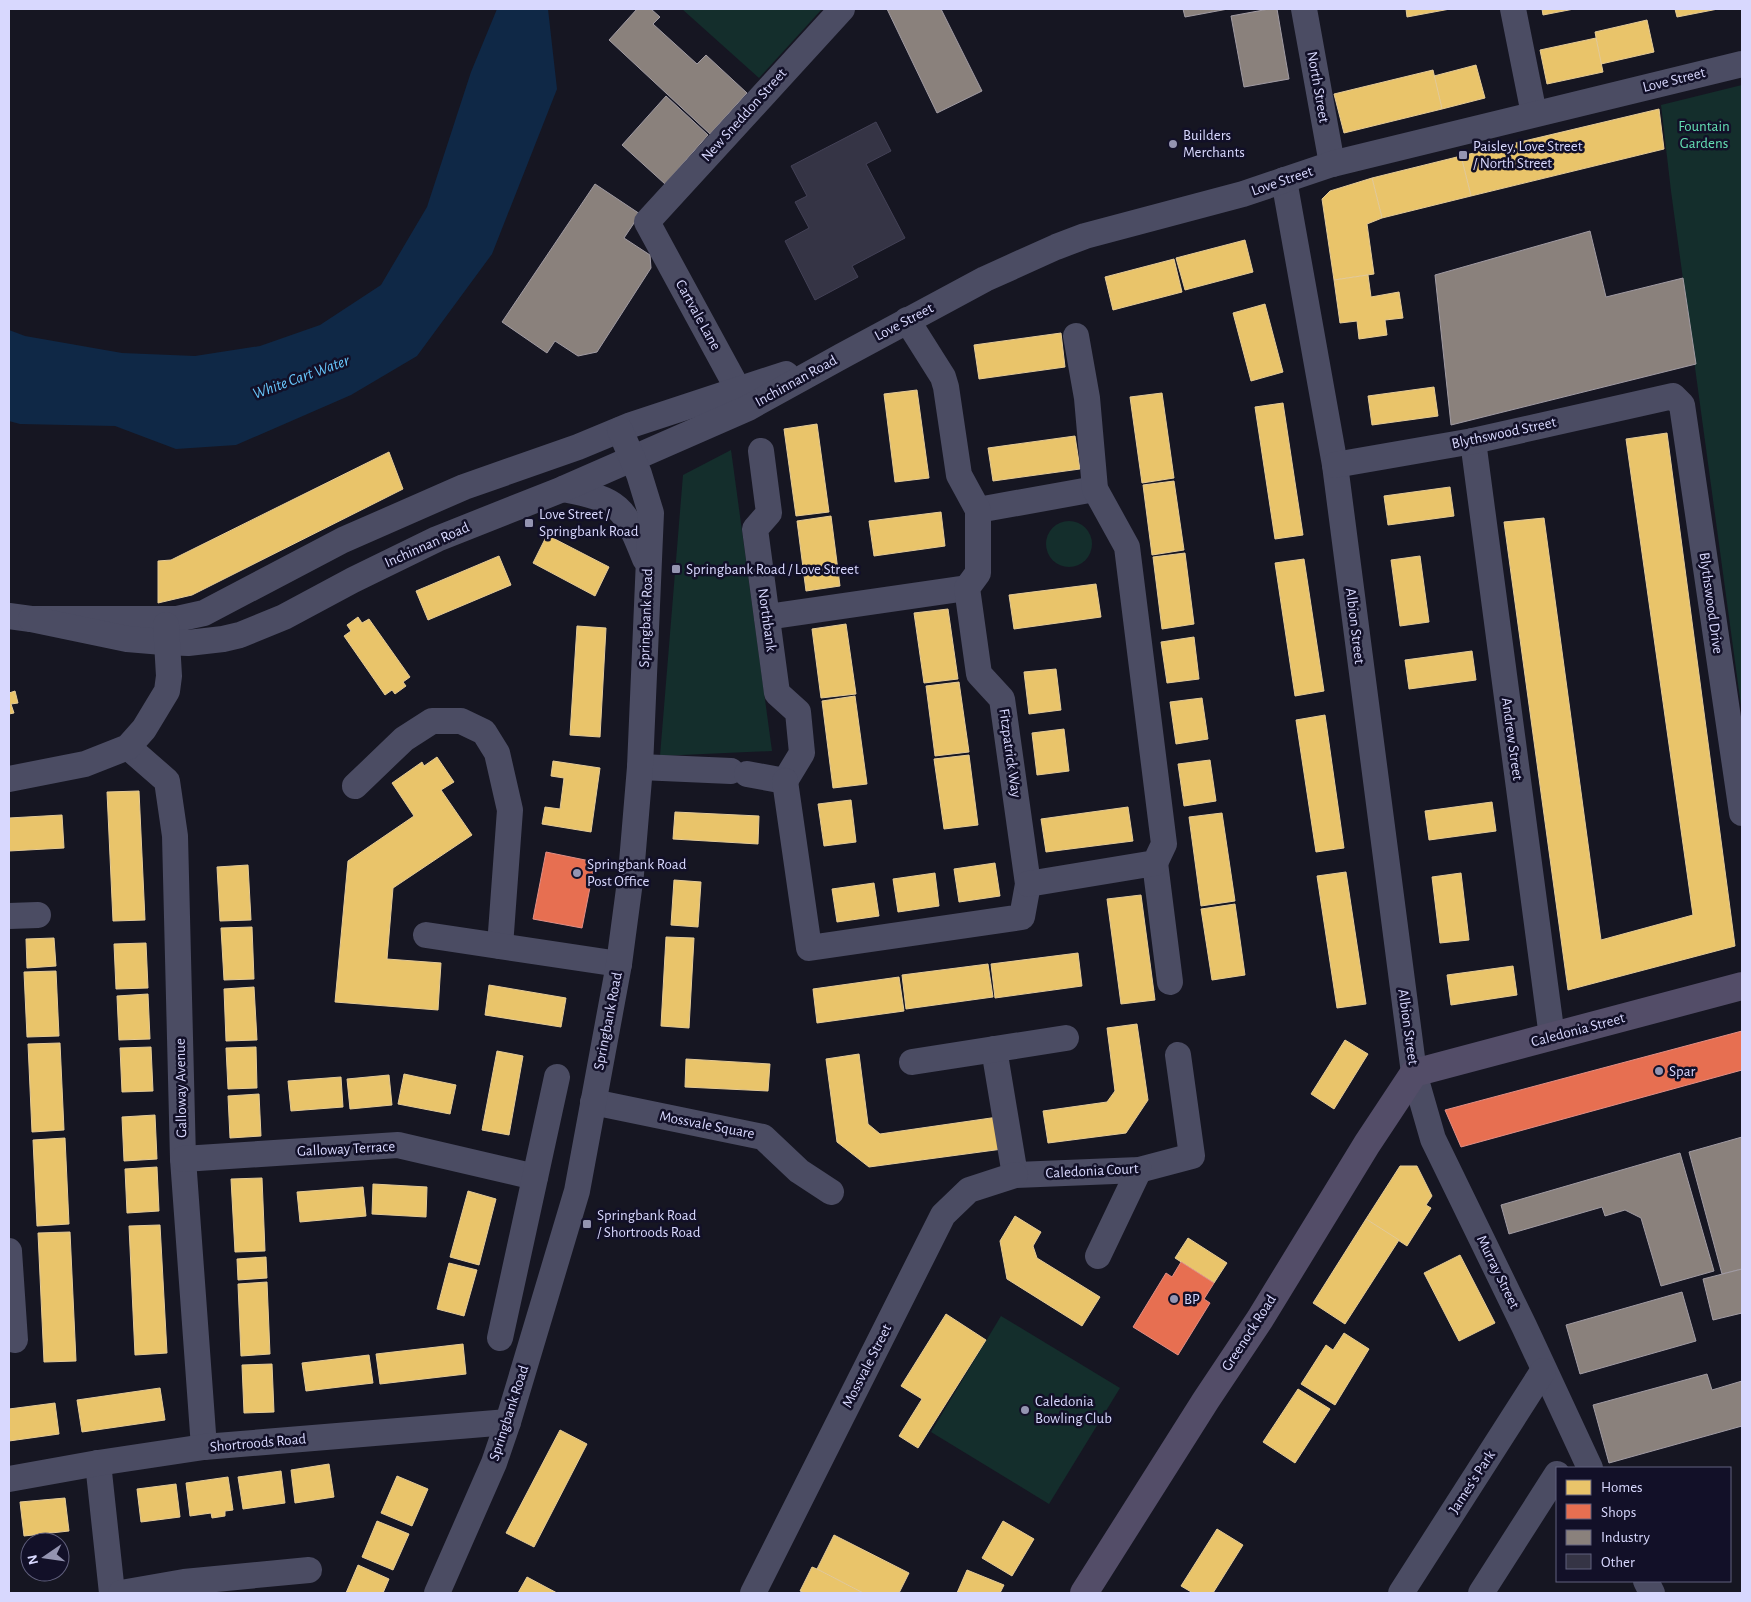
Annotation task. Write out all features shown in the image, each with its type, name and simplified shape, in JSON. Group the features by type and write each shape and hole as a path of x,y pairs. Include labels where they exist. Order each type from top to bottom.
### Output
{"main road":[{"name":"Caledonia Street","path":"1414,1073 1742,986"},
{"name":"Greenock Road","path":"1084,1593 1206,1400 1260,1319 1367,1144 1414,1073"}],"street":[{"name":"New Sneddon Street","path":"647,222 842,9"},
{"name":"North Street","path":"1304,9 1332,164"},
{"path":"1513,9 1534,114"},
{"name":"Love Street","path":"842,356 985,279 1085,236 1243,194 1332,164 1742,64"},
{"name":"Albion Street","path":"1284,180 1334,465 1414,1073"},
{"name":"Cartvale Lane","path":"647,222 743,399"},
{"path":"767,617 967,588 978,573 978,510 959,475 946,387 943,377 907,320"},
{"path":"1076,336 1087,398 1095,489 1127,547 1164,844 1155,863 1170,982"},
{"name":"Inchinnan Road","path":"20,617 166,631 188,643 223,640 240,635 263,626 437,539 633,459 743,399 842,356"},
{"name":"Blythswood Street","path":"1334,465 1473,441 1673,396"},
{"name":"Blythswood Drive","path":"1673,396 1682,405 1742,812"},
{"name":"Inchinnan Road","path":"166,631 185,618 204,613 343,540 464,487 578,447 620,430 743,399"},
{"name":"Springbank Road","path":"437,1593 494,1463 577,1191 619,964 631,874 640,767 651,514 633,459 620,430"},
{"name":"Andrew Street","path":"1473,441 1552,1037"},
{"name":"Northbank","path":"761,451 769,513 755,529 777,693 798,712 802,753 785,781"},
{"path":"563,489 593,495 606,500 624,513 633,528 648,567"},
{"path":"978,510 1095,489"},
{"name":"Fitzpatrick Way","path":"785,781 809,948 1022,917 1028,884 1002,699 979,674 967,588"},
{"path":"9,779 85,764 128,747 144,728 167,692 169,676 166,631"},
{"path":"355,786 404,738 432,721 461,721 484,732 497,753 510,810 500,946"},
{"name":"Galloway Avenue","path":"128,747 167,781 175,836 183,1159 204,1447"},
{"path":"640,767 739,773 785,781"},
{"path":"1028,884 1155,863"},
{"path":"9,916 38,915"},
{"path":"426,935 619,964"},
{"path":"912,1062 1066,1038"},
{"path":"994,1049 1015,1175"},
{"name":"Caledonia Court","path":"1015,1175 1139,1170 1192,1156 1178,1055"},
{"name":"Murray Street","path":"1414,1073 1433,1139 1524,1326 1589,1467"},
{"path":"500,1338 557,1077"},
{"name":"Mossvale Square","path":"593,1102 763,1136 799,1171 831,1192"},
{"name":"Galloway Terrace","path":"183,1159 398,1145 535,1177"},
{"path":"1098,1256 1139,1170"},
{"name":"Mossvale Street","path":"754,1593 943,1215 969,1190 1015,1175"},
{"path":"9,1263 15,1340"},
{"name":"James's Park","path":"1401,1593 1544,1371"},
{"name":"Shortroods Road","path":"9,1479 204,1447 508,1422"},
{"path":"1562,1467 1577,1443"},
{"path":"98,1463 112,1593"},
{"path":"1481,1593 1556,1476"},
{"path":"120,1593 184,1582 309,1570"}],"green space":[{"path":"682,9 822,9 759,78"},
{"name":"Fountain Gardens","path":"1742,85 1742,713 1661,105"},
{"path":"731,450 772,751 660,756 683,475"},
{"path":"1069,521 1082,525 1088,531 1092,544 1088,557 1082,563 1069,567 1056,563 1050,557 1046,544 1050,531 1056,525"},
{"name":"Caledonia Bowling Club","path":"1001,1316 1120,1388 1049,1504 931,1432"}],"water":[{"name":"White Cart Water","path":"497,9 548,9 557,89 492,254 417,356 351,395 236,445 176,449 115,426 20,424 9,421 9,330 25,336 122,353 195,356 260,346 320,325 381,285 427,207 471,72"}],"building: Homes":[{"path":"1406,9 1450,9 1407,17"},
{"path":"1542,9 1574,9 1543,15"},
{"path":"1675,9 1718,9 1677,17"},
{"path":"1647,20 1654,52 1601,64 1595,32"},
{"path":"1596,38 1603,72 1547,84 1540,50"},
{"path":"1476,65 1485,98 1442,109 1434,76"},
{"path":"1433,70 1442,109 1344,133 1334,94"},
{"path":"1659,109 1664,149 1471,196 1461,156"},
{"path":"1461,156 1471,196 1382,218 1372,178"},
{"path":"1372,178 1382,218 1367,224 1374,274 1334,280 1322,199 1330,191"},
{"path":"1245,240 1253,272 1185,290 1176,258"},
{"path":"1174,259 1182,292 1113,310 1105,277"},
{"path":"1368,275 1371,297 1399,292 1403,318 1385,320 1387,335 1359,339 1357,321 1340,323 1334,280"},
{"path":"1265,304 1283,372 1251,381 1233,313"},
{"path":"1061,333 1065,367 979,379 974,345"},
{"path":"1434,387 1438,416 1372,425 1368,396"},
{"path":"917,390 929,478 895,482 884,394"},
{"path":"1162,393 1174,478 1142,483 1130,397"},
{"path":"1283,403 1303,535 1275,539 1255,407"},
{"path":"817,424 829,512 796,516 784,429"},
{"path":"1667,433 1735,946 1568,990 1504,522 1544,518 1601,940 1693,915 1626,439"},
{"path":"1075,436 1080,469 993,481 988,448"},
{"path":"389,452 403,489 192,595 158,603 158,561 171,560"},
{"path":"1174,481 1184,550 1152,555 1143,485"},
{"path":"1450,487 1454,516 1388,525 1384,496"},
{"path":"941,512 945,546 874,556 869,521"},
{"path":"831,516 840,586 806,591 797,521"},
{"path":"547,535 609,567 595,596 533,563"},
{"path":"1185,553 1194,624 1162,629 1153,557"},
{"path":"499,556 511,585 428,620 416,591"},
{"path":"1420,556 1429,622 1400,626 1391,560"},
{"path":"1304,559 1324,691 1295,696 1275,563"},
{"path":"1096,584 1101,617 1014,629 1009,595"},
{"path":"948,609 958,679 924,683 914,613"},
{"path":"358,617 362,623 369,619 410,677 403,682 406,686 395,694 392,690 385,695 344,636 351,631 347,625"},
{"path":"846,624 856,694 821,698 812,629"},
{"path":"577,626 606,628 600,737 570,735"},
{"path":"1194,637 1199,679 1167,683 1161,642"},
{"path":"1472,651 1476,680 1409,689 1405,660"},
{"path":"1056,669 1061,710 1029,714 1024,672"},
{"path":"959,682 969,752 935,756 926,686"},
{"path":"15,691 18,703 11,704 14,713 9,714 9,693"},
{"path":"855,696 867,784 833,788 822,701"},
{"path":"1202,698 1208,739 1176,744 1170,702"},
{"path":"1325,715 1344,848 1316,852 1296,720"},
{"path":"1064,729 1069,771 1037,775 1032,733"},
{"path":"969,755 978,825 944,829 934,759"},
{"path":"437,757 454,782 441,790 472,835 393,888 387,959 441,963 438,1010 335,1002 348,861 414,816 392,783 422,762 424,766"},
{"path":"1210,760 1216,801 1184,806 1178,764"},
{"path":"553,761 600,768 591,832 542,824 545,807 560,809 564,778 551,776"},
{"path":"139,791 145,920 113,921 107,792"},
{"path":"851,800 856,842 824,846 818,804"},
{"path":"1492,802 1496,831 1429,840 1425,811"},
{"path":"1128,807 1133,841 1046,852 1041,819"},
{"path":"675,812 759,816 758,844 673,839"},
{"path":"1222,813 1235,901 1201,906 1189,817"},
{"path":"62,815 64,848 9,851 9,818"},
{"path":"995,863 1000,896 959,902 954,869"},
{"path":"248,865 251,920 220,921 217,867"},
{"path":"1346,872 1366,1004 1337,1008 1317,876"},
{"path":"935,873 939,906 898,912 893,879"},
{"path":"1461,873 1469,940 1440,943 1432,877"},
{"path":"674,880 701,882 698,927 671,925"},
{"path":"874,883 879,916 837,922 832,889"},
{"path":"1141,895 1155,1000 1121,1004 1107,899"},
{"path":"1235,904 1245,975 1212,980 1201,909"},
{"path":"252,927 254,979 224,980 221,928"},
{"path":"666,937 694,938 689,1028 661,1026"},
{"path":"54,938 56,966 27,968 26,939"},
{"path":"146,943 148,988 116,989 114,944"},
{"path":"1078,953 1082,986 995,998 991,964"},
{"path":"988,964 993,997 906,1009 902,975"},
{"path":"1513,966 1517,995 1451,1005 1447,975"},
{"path":"56,971 59,1036 27,1037 24,972"},
{"path":"899,977 904,1011 817,1023 813,989"},
{"path":"489,985 566,998 561,1027 485,1015"},
{"path":"254,987 257,1040 226,1041 224,989"},
{"path":"148,994 150,1039 119,1040 117,996"},
{"path":"1137,1024 1148,1100 1126,1133 1048,1143 1043,1111 1107,1102 1115,1091 1107,1028"},
{"path":"1345,1040 1368,1054 1334,1109 1311,1094"},
{"path":"60,1043 64,1130 32,1132 28,1044"},
{"path":"151,1047 153,1091 122,1092 120,1048"},
{"path":"256,1047 257,1088 228,1089 226,1048"},
{"path":"497,1051 523,1056 509,1135 482,1130"},
{"path":"859,1054 868,1124 880,1134 1005,1116 1010,1148 869,1167 837,1142 826,1059"},
{"path":"686,1059 770,1064 768,1091 685,1087"},
{"path":"404,1074 456,1085 450,1114 398,1104"},
{"path":"389,1075 392,1105 350,1109 347,1079"},
{"path":"341,1077 343,1107 291,1111 288,1081"},
{"path":"259,1094 261,1136 230,1138 228,1096"},
{"path":"155,1115 157,1159 124,1161 122,1117"},
{"path":"65,1138 69,1224 37,1226 33,1140"},
{"path":"1400,1166 1417,1166 1432,1196 1426,1205 1431,1208 1407,1246 1366,1219"},
{"path":"157,1167 159,1211 127,1213 125,1169"},
{"path":"262,1178 265,1251 235,1252 231,1179"},
{"path":"373,1184 427,1187 426,1217 372,1214"},
{"path":"363,1187 366,1216 300,1222 297,1192"},
{"path":"468,1191 496,1199 479,1265 450,1257"},
{"path":"1015,1216 1041,1232 1033,1246 1037,1258 1100,1297 1082,1326 1007,1279 1000,1241"},
{"path":"1366,1219 1399,1240 1345,1324 1313,1303"},
{"path":"160,1225 167,1353 135,1355 129,1226"},
{"path":"70,1232 76,1361 44,1362 38,1233"},
{"path":"1188,1238 1227,1263 1214,1283 1175,1258"},
{"path":"1460,1255 1495,1323 1459,1341 1424,1273"},
{"path":"266,1257 267,1278 238,1280 237,1259"},
{"path":"449,1263 477,1270 464,1316 437,1309"},
{"path":"267,1282 270,1354 241,1356 238,1284"},
{"path":"946,1314 986,1340 918,1448 899,1436 922,1399 901,1386"},
{"path":"1344,1333 1369,1349 1335,1405 1301,1384 1326,1345 1333,1350"},
{"path":"463,1344 466,1374 380,1384 376,1354"},
{"path":"369,1355 373,1383 306,1391 302,1363"},
{"path":"272,1364 274,1412 244,1413 242,1365"},
{"path":"160,1388 165,1420 82,1432 77,1400"},
{"path":"1298,1389 1330,1409 1295,1463 1263,1442"},
{"path":"55,1403 59,1434 9,1441 9,1409"},
{"path":"560,1430 587,1444 534,1547 506,1533"},
{"path":"329,1464 334,1497 295,1503 291,1470"},
{"path":"281,1471 285,1503 243,1509 238,1477"},
{"path":"397,1476 428,1489 412,1526 381,1513"},
{"path":"228,1477 233,1510 225,1511 225,1516 212,1518 211,1513 190,1516 186,1483"},
{"path":"176,1484 180,1517 141,1522 137,1489"},
{"path":"65,1498 69,1531 24,1532 20,1502"},
{"path":"377,1521 409,1534 393,1570 362,1557"},
{"path":"1003,1521 1034,1539 1012,1576 982,1558"},
{"path":"1217,1529 1243,1545 1213,1593 1193,1593 1181,1586"},
{"path":"834,1535 909,1573 899,1593 863,1593 817,1569"},
{"path":"358,1565 389,1579 383,1593 346,1593"},
{"path":"812,1567 863,1593 805,1593 800,1591"},
{"path":"967,1570 1004,1585 1000,1593 957,1593"},
{"path":"527,1577 557,1593 518,1593"}],"building: Shops":[{"path":"546,852 595,862 582,928 533,919"},
{"path":"1742,1031 1742,1070 1461,1147 1445,1110"},
{"path":"1181,1262 1214,1283 1204,1299 1210,1303 1178,1355 1133,1327 1166,1273 1172,1277"}],"building: Industry":[{"path":"637,9 651,9 660,17 653,24 697,64 706,55 747,93 710,134 609,40"},
{"path":"887,9 941,9 982,91 937,113"},
{"path":"1183,9 1228,9 1185,17"},
{"path":"1277,9 1289,79 1244,87 1231,16"},
{"path":"666,96 708,135 665,184 622,145"},
{"path":"595,184 640,214 624,238 650,255 651,268 597,352 578,356 555,341 547,353 502,322"},
{"path":"1590,231 1606,297 1683,278 1696,364 1451,425 1435,275"},
{"path":"1742,1137 1742,1269 1722,1274 1689,1152"},
{"path":"1680,1153 1714,1271 1661,1286 1641,1218 1625,1210 1605,1216 1602,1207 1509,1234 1501,1205"},
{"path":"1742,1269 1742,1313 1713,1320 1703,1279"},
{"path":"1682,1292 1696,1341 1580,1374 1566,1325"},
{"path":"1707,1374 1712,1390 1742,1381 1742,1426 1609,1463 1593,1405"}],"building: Other":[{"path":"876,122 891,151 866,164 905,238 852,266 858,277 815,300 785,241 809,228 795,202 807,196 791,166"}],"place":[{"name":"Builders Merchants","path":"1173,144"},
{"name":"Paisley, Love Street / North Street","path":"1463,155"},
{"name":"Love Street / Springbank Road","path":"529,523"},
{"name":"Springbank Road / Love Street","path":"676,569"},
{"name":"Springbank Road Post Office","path":"577,873"},
{"name":"Spar","path":"1659,1071"},
{"name":"Springbank Road / Shortroods Road","path":"587,1224"},
{"name":"BP","path":"1174,1299"},
{"name":"Caledonia Bowling Club","path":"1025,1410"}]}
